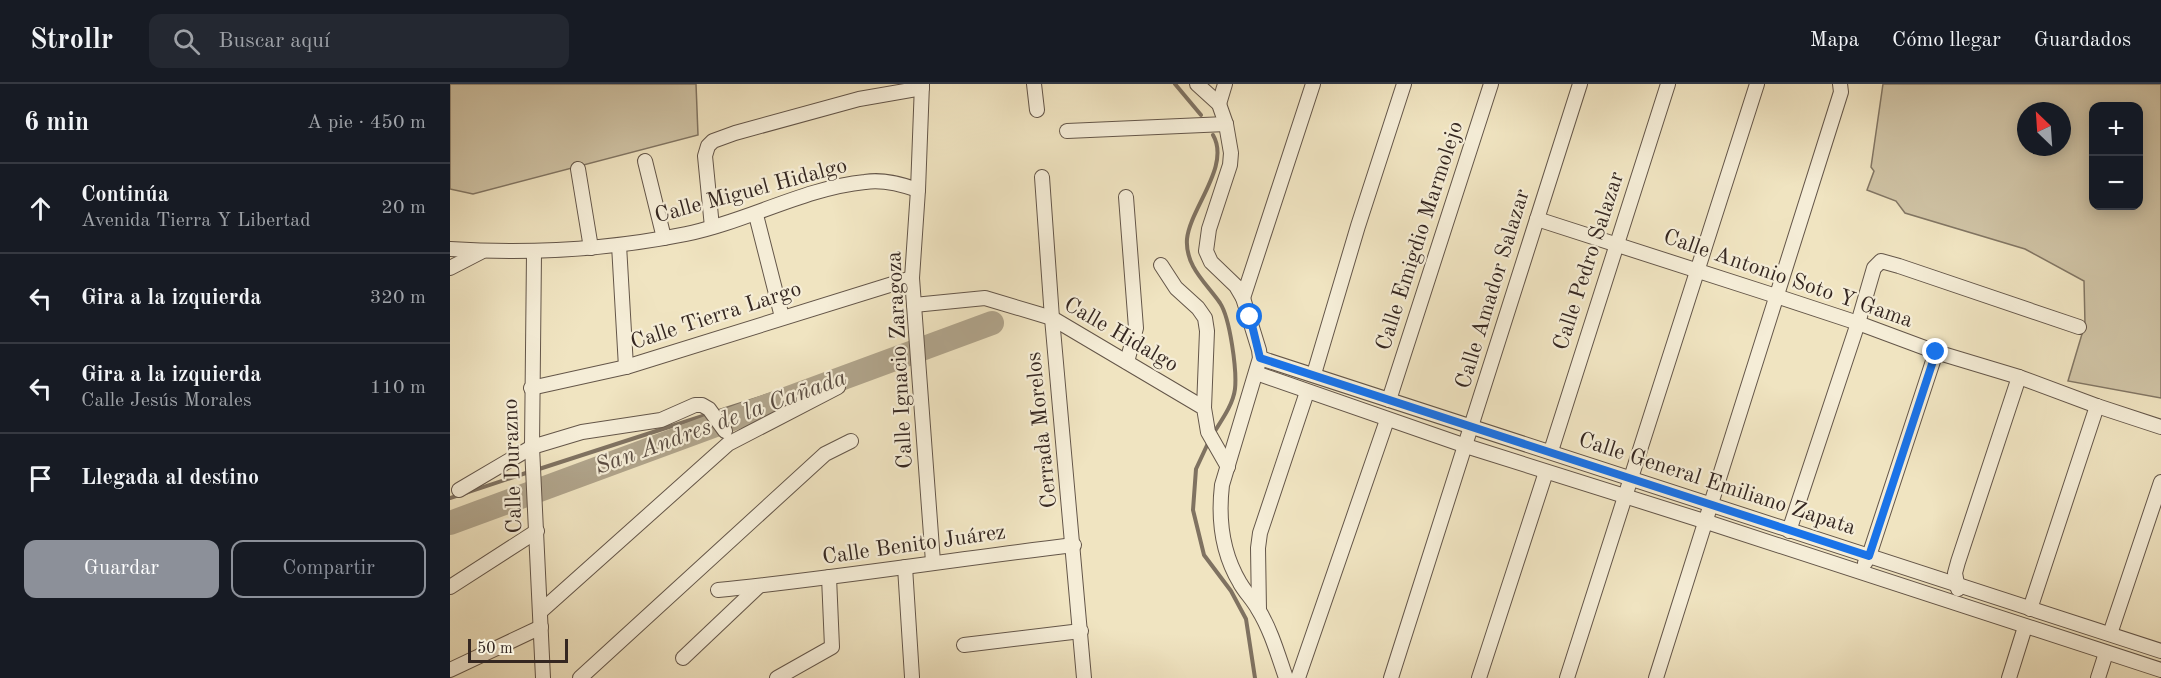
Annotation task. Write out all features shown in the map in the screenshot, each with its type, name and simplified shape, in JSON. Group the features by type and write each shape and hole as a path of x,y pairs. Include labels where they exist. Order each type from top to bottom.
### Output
{"street":[{"path":"1034,84 1037,110"},
{"path":"1197,84 1218,104 1226,124 1231,160 1209,229 1206,251 1211,262 1229,278 1243,298 1260,358 1222,485 1221,525 1226,552 1240,584 1259,610 1286,678"},
{"path":"1218,104 1225,84"},
{"path":"1243,298 1313,84"},
{"path":"1314,374 1358,226 1404,84"},
{"name":"Calle Emigdio Marmolejo","path":"1389,400 1491,84"},
{"name":"Calle Amador Salazar","path":"1391,678 1580,84"},
{"name":"Calle Pedro Salazar","path":"1551,451 1668,84"},
{"path":"1567,678 1757,84"},
{"path":"1656,678 1707,522 1710,505 1841,85"},
{"path":"712,227 705,156 708,146 721,137 859,99 922,86"},
{"name":"Calle Ignacio Zaragoza","path":"922,86 912,278 933,562"},
{"path":"1067,131 1226,124"},
{"path":"645,161 664,238"},
{"path":"578,169 591,248"},
{"name":"Cerrada Morelos","path":"1042,177 1052,318 1074,545 1084,678"},
{"name":"Calle Miguel Hidalgo","path":"450,249 534,253 619,245 712,227 756,215 818,192 866,181 888,182 918,190"},
{"path":"1126,197 1136,328 1127,362"},
{"path":"756,215 782,317"},
{"name":"Calle Antonio Soto Y Gama","path":"1537,219 1858,323 1936,352 2019,377 2161,427"},
{"path":"619,245 626,367"},
{"path":"450,268 483,251"},
{"name":"Calle Durazno","path":"534,253 532,447 543,678"},
{"path":"1789,531 1874,268 1881,261 2079,327"},
{"path":"1161,265 1176,288 1198,308 1204,318 1207,331 1204,408 1208,432 1228,467"},
{"name":"Calle Tierra Largo","path":"531,388 626,367 912,278"},
{"name":"Calle Hidalgo","path":"915,305 985,298 1052,318 1204,408"},
{"path":"1860,572 1869,556 1936,352"},
{"name":"Calle General Emiliano Zapata","path":"1260,358 2161,651"},
{"name":"Calle General Emiliano Zapata","path":"1256,373 1466,446 2161,670"},
{"path":"1966,608 1956,583 1958,562 2019,377"},
{"path":"540,612 728,444 838,387"},
{"path":"1259,610 1260,533 1306,392"},
{"path":"459,490 532,447 582,432 660,420 695,405 702,405 709,409 725,431"},
{"path":"2030,609 2097,406"},
{"path":"1298,678 1387,420"},
{"path":"580,678 825,454 851,441"},
{"path":"1479,678 1546,472"},
{"path":"2110,634 2161,482"},
{"path":"450,587 537,531"},
{"name":"Calle Benito Juárez","path":"718,590 1074,545"},
{"path":"905,567 912,677"},
{"path":"777,678 832,647 829,577"},
{"path":"683,658 759,586"},
{"path":"450,670 541,627"},
{"path":"2008,678 2025,627"},
{"path":"964,645 1081,631"},
{"path":"2098,678 2106,653"}],"shaded area":[{"path":"450,84 696,84 698,135 473,194 450,189"},
{"path":"1883,84 2161,84 2161,398 2068,381 2085,324 2084,281 2025,249 1905,213 1896,201 1867,190 1874,171 1871,167"}],"waterway":[{"path":"1175,84 1201,115"},
{"path":"1213,135 1217,147 1217,160 1190,227 1187,249 1193,266 1224,310 1234,357 1234,395 1213,434"},
{"path":"716,412 992,323"},
{"name":"San Andres de la Cañada","path":"450,523 992,323"},
{"path":"536,470 709,414"},
{"path":"1209,441 1196,469 1193,510 1204,555 1231,591 1246,619 1255,678"},
{"path":"450,498 529,472"}],"route":[{"path":"1250,317 1260,358 1869,556 1936,352"}]}
